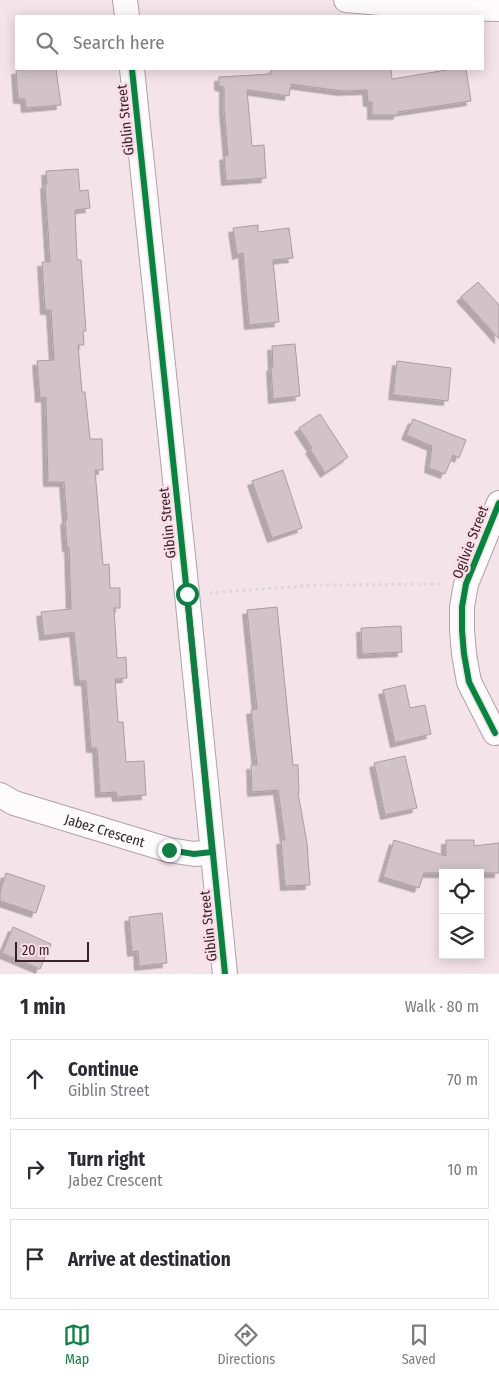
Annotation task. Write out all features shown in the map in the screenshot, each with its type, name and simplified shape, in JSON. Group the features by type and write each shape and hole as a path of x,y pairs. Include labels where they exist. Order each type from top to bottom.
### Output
{"street":[{"path":"125,0 126,15"},
{"path":"346,0 438,8 499,9"},
{"name":"Giblin Street","path":"132,70 225,974"},
{"name":"Ogilvie Street","path":"496,733 469,682 464,654 462,607 466,584 499,503"},
{"name":"Jabez Crescent","path":"0,795 14,803 169,850 194,854 212,852"}],"path":[{"path":"187,594 316,585 466,584"}],"building":[{"path":"16,70 56,70 61,105 26,108 25,99 18,99"},
{"path":"271,70 391,70 392,79 447,70 466,70 471,101 398,112 398,115 372,115 372,102 368,102 367,90 342,91 291,84 289,96 247,90 252,146 264,145 266,178 226,181 224,156 228,155 224,87 219,86 219,77 271,74"},
{"path":"78,169 80,191 88,190 90,208 75,210 77,260 81,260 86,331 83,331 84,345 78,345 82,392 85,392 90,439 102,439 103,470 95,470 103,565 109,564 110,588 120,588 120,608 114,608 117,658 126,657 127,678 115,679 118,722 123,722 126,762 144,761 146,795 117,797 116,792 100,793 97,748 91,748 86,681 79,681 74,632 44,636 41,612 71,609 64,482 48,482 46,397 40,398 37,361 54,360 51,310 45,310 42,262 50,262 45,184 47,184 46,171"},
{"path":"258,225 258,232 289,228 293,258 273,260 279,322 249,325 243,253 237,255 233,228"},
{"path":"478,282 499,305 499,339 461,297"},
{"path":"295,344 300,396 273,399 272,346"},
{"path":"397,361 451,368 448,401 393,395"},
{"path":"320,414 348,457 325,473 299,428"},
{"path":"413,419 466,440 459,458 453,455 445,474 429,468 432,446 406,435"},
{"path":"283,470 302,528 272,538 252,481"},
{"path":"277,607 293,765 298,765 298,793 307,843 310,885 285,886 281,840 285,840 278,790 252,792 251,765 257,765 251,710 257,709 247,610"},
{"path":"401,626 402,652 362,654 361,628"},
{"path":"405,685 410,708 425,705 431,734 395,743 383,690"},
{"path":"405,756 417,808 385,815 374,763"},
{"path":"394,840 446,856 446,840 474,840 474,846 499,843 499,873 484,873 484,869 439,869 439,873 424,873 419,888 383,877"},
{"path":"6,873 45,886 36,913 0,901 0,892"},
{"path":"162,913 167,963 139,966 138,951 132,952 129,917"},
{"path":"13,927 51,944 40,969 2,953"}],"cycle path":[{"path":"132,70 225,974"},
{"path":"495,733 469,682 464,654 462,607 466,584 499,503"}],"route":[{"path":"169,850 194,854 212,852 187,594"}]}
